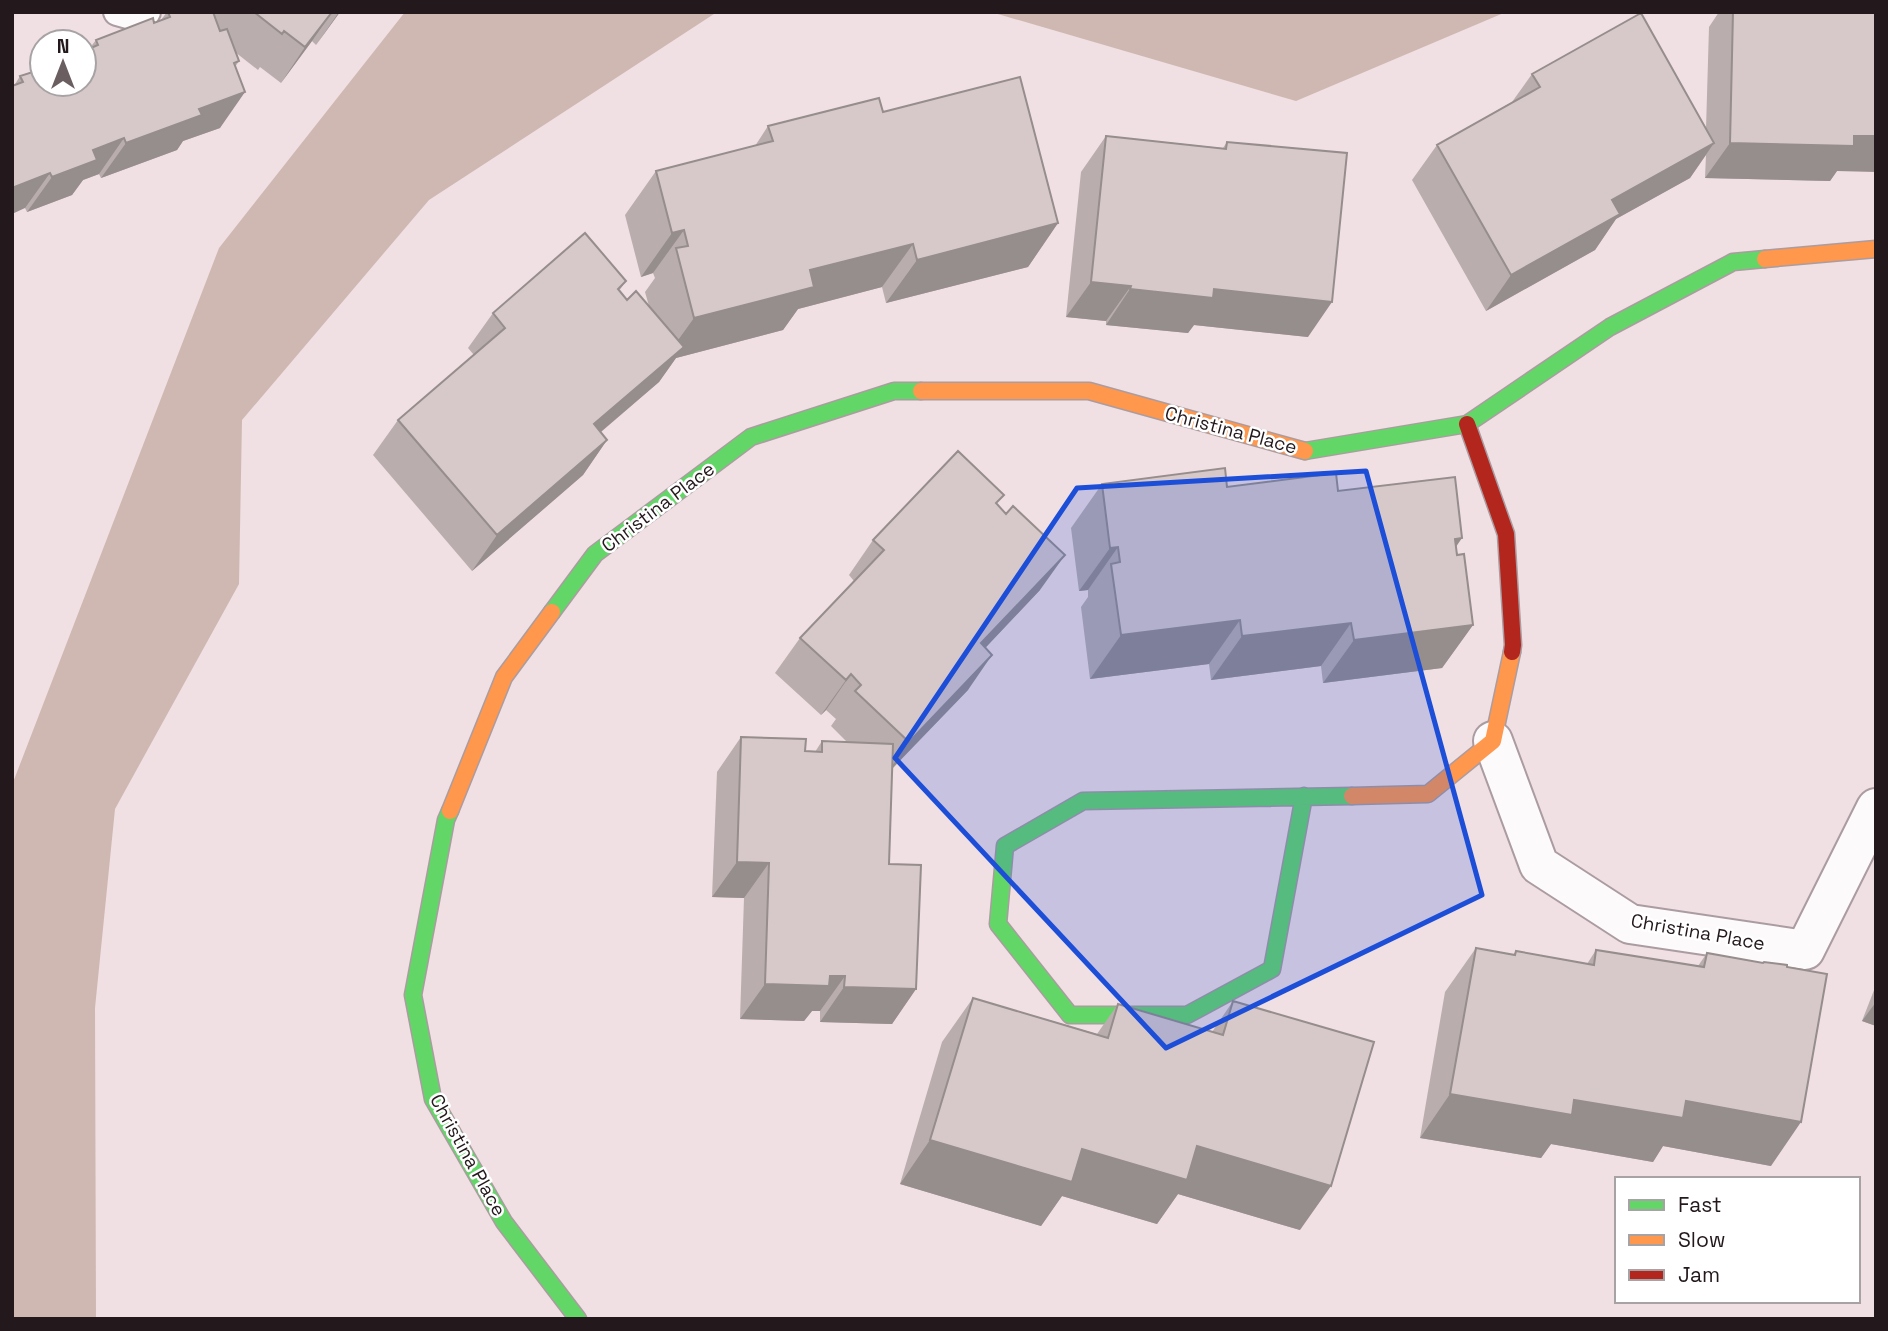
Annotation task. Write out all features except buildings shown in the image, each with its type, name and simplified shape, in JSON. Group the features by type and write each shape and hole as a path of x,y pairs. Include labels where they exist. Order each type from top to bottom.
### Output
{"street":[{"name":"Christina Place","path":"578,1319 504,1222 433,1099 413,995 446,820 504,677 595,554 751,437 894,391 1089,391 1304,451 1467,424 1610,327 1733,262 1876,249"},
{"path":"1304,796 1272,969 1187,1015 1070,1015 998,924 1005,846 1083,801 1304,796 1428,794 1493,741 1513,645 1506,534 1467,424"},
{"name":"Christina Place","path":"1493,741 1539,865 1630,924 1805,950 1876,808"}],"lane":[{"path":"117,12 142,19 147,12"}],"highlighted area":[{"path":"1366,471 1482,895 1166,1048 895,758 1077,488"}],"shaded area":[{"path":"405,12 717,12 429,200 242,420 239,584 115,809 95,1008 96,1319 12,1319 12,785 219,248"},
{"path":"991,12 1506,12 1296,101"}],"traffic: fast":[{"path":"1305,451 1467,424 1610,327 1733,262 1765,259"},
{"path":"552,612 595,554 751,437 894,391 921,391"},
{"path":"1304,796 1272,969 1187,1015 1070,1015 998,924 1005,846 1083,801 1352,796"},
{"path":"450,811 446,820 413,995 433,1099 504,1222 578,1319"}],"traffic: slow":[{"path":"1765,259 1876,249"},
{"path":"921,391 1089,391 1305,451"},
{"path":"450,811 504,677 552,612"},
{"path":"1352,796 1428,794 1493,741 1512,652"}],"traffic: jam":[{"path":"1467,424 1506,534 1512,652"}]}
